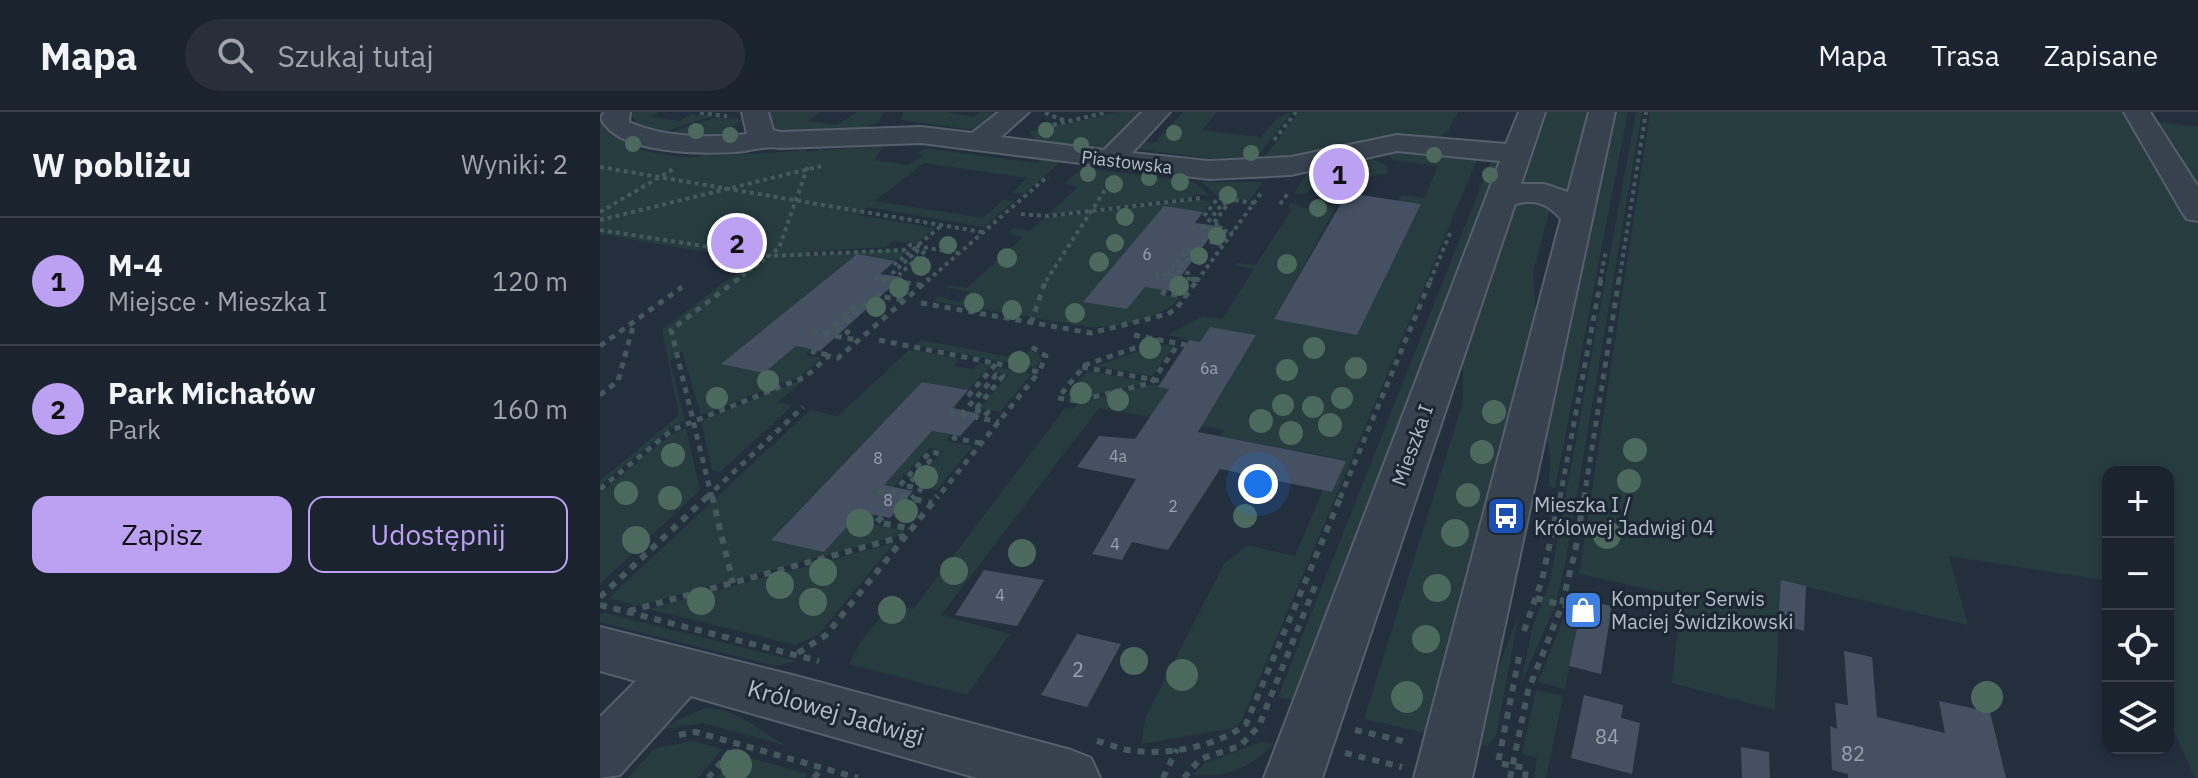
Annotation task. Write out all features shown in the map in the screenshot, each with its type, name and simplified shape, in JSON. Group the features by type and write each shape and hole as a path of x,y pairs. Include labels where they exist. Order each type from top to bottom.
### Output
{"street":[{"name":"Piastowska","path":"617,112 615,122 631,133 713,145 754,143 770,138 800,141 892,123 921,135 1072,155 1111,170 1250,169 1302,164 1387,144 1460,135 1517,154"},
{"path":"755,112 759,132 770,138"},
{"path":"978,142 1016,112"},
{"path":"1111,170 1157,112"},
{"name":"Mieszka I","path":"1293,778 1532,112"},
{"path":"1446,765 1592,231 1602,112"},
{"path":"2137,112 2198,212"},
{"path":"1501,198 1525,192 1547,194 1565,203 1592,231"},
{"name":"Królowej Jadwigi","path":"614,630 681,670 1071,778"},
{"path":"600,756 681,670"}],"path":[{"path":"1041,112 1066,121"},
{"path":"1510,778 1528,691 1561,605 1575,552 1646,112"},
{"path":"600,212 713,145"},
{"path":"816,350 813,352 838,358 1072,155"},
{"path":"733,583 671,330 779,248 810,159"},
{"path":"600,220 835,163"},
{"path":"600,167 983,232"},
{"path":"1031,323 1047,277 1089,212 1111,170"},
{"path":"921,303 1101,333 1168,314 1186,296 1266,184"},
{"path":"1021,214 1048,216 1216,198 1204,216"},
{"path":"1223,203 1228,204 1208,225 1223,203"},
{"path":"894,265 942,225"},
{"path":"1208,225 1233,232"},
{"path":"1192,227 1222,225 1219,230"},
{"path":"1163,778 1177,748 1239,733 1254,704 1452,229"},
{"path":"600,230 768,256 904,250 910,245 959,253"},
{"path":"1498,763 1525,629 1536,598 1562,489 1592,231"},
{"path":"1202,240 1223,245"},
{"path":"1169,273 1187,250 1194,251 1178,271 1188,273 1185,278"},
{"path":"888,277 917,251 924,252 899,275 909,277 903,282"},
{"path":"1155,274 1169,273 1198,280"},
{"path":"875,278 888,277 921,285"},
{"path":"600,346 682,287"},
{"path":"1165,290 1163,293 1186,296"},
{"path":"880,293 877,296 904,300"},
{"path":"824,334 858,304 865,306 838,330 848,332 842,337"},
{"path":"600,395 618,381 634,321"},
{"path":"812,332 858,340"},
{"path":"1134,335 1186,345"},
{"path":"879,340 1039,372"},
{"path":"1158,340 1082,367 1058,398 1076,401 1153,380 1179,343"},
{"path":"796,653 826,635 1039,372 1046,356 1032,347"},
{"path":"600,489 672,430 805,377 829,356"},
{"path":"968,396 997,364"},
{"path":"1082,367 1161,381"},
{"path":"963,413 996,375 1003,376 975,410 988,412 982,419"},
{"path":"600,597 803,407"},
{"path":"949,412 999,422"},
{"path":"956,436 954,438 981,444"},
{"path":"892,494 930,452 937,453 907,486 921,489 912,499"},
{"path":"878,491 933,503"},
{"path":"882,517 877,522 912,529"},
{"path":"614,630 733,583 906,536"},
{"path":"1536,598 1581,610"},
{"path":"1254,704 1313,720 1446,765 1498,763 1526,768 1525,778"},
{"path":"696,732 858,778"},
{"path":"708,778 737,743"},
{"path":"1184,778 1192,766"},
{"path":"814,778 822,768"}],"green space":[{"path":"630,112 659,112 651,117 679,121 692,114 713,116 666,131 637,124"},
{"path":"765,112 821,112 808,121 837,125 857,112 884,112 880,121 857,129 810,134 772,128"},
{"path":"903,112 946,112 974,117 981,112 1005,113 982,131 901,120"},
{"path":"1118,112 1146,112 1119,137 1100,148 1042,147 1029,132"},
{"path":"1183,112 1217,112 1202,130 1261,137 1278,117 1292,112 1257,157 1208,158 1135,149 1139,141 1154,143"},
{"path":"1299,112 1458,112 1448,131 1441,136 1266,162 1265,156"},
{"path":"1545,112 1590,112 1567,196 1519,187"},
{"path":"1614,112 1628,112 1555,488 1549,486 1550,456 1546,429"},
{"path":"1636,112 1642,112 1565,564 1555,606 1520,686 1533,625 1550,582"},
{"path":"1650,112 2131,112 2198,221 2198,778 2195,778 2174,731 2174,466 2102,466 2102,580 1949,556 1968,625 1781,581 1775,710 1672,683 1681,596 1579,574"},
{"path":"718,117 743,120 711,140 663,134"},
{"path":"600,118 607,131 645,141 634,149 681,157 696,157 715,149 710,156 798,151 803,144 808,144 806,152 817,151 820,143 825,143 822,150 870,147 874,139 882,147 875,160 909,165 923,155 918,153 925,148 1037,163 1044,156 1063,160 1023,194 1012,193 1027,178 924,163 875,201 983,218 1003,200 1014,201 984,227 868,207 858,215 934,228 916,244 893,241 885,247 809,252 808,255 890,249 906,252 895,261 856,254 722,364 764,373 796,346 812,349 805,355 821,358 801,376 701,415 682,351 670,361 685,421 673,426 600,485 600,481 679,415 662,330 753,260 600,234"},
{"path":"2158,122 2198,127 2198,187"},
{"path":"1388,150 1479,155 1242,720 1234,728 1141,744 1146,716 1224,564 1247,545 1295,556 1323,490 1332,492 1346,460 1220,436 1224,430 1099,408 941,615 1010,634 967,695 849,664 860,643 890,605 913,609 1065,408 1073,409 1079,402 1155,384 1169,389 1158,405 1209,414 1256,335 1210,327 1200,342 1168,335 1203,316 1222,319 1254,269 1234,265 1256,265 1292,209 1288,207 1291,203 1309,209 1313,203 1336,207 1275,318 1357,335 1421,204 1399,201 1401,195 1424,198 1438,166 1393,160 1387,154"},
{"path":"1365,156 1386,165 1388,173 1349,181 1335,189 1313,185 1307,194 1294,193 1310,169"},
{"path":"1492,158 1499,165 1295,701 1278,697"},
{"path":"1083,168 1194,182 1210,196 1194,194 1191,198 1047,215 1078,187 1064,183"},
{"path":"1201,182 1263,182 1249,201 1219,197"},
{"path":"1525,197 1550,206 1533,272 1536,321 1429,724 1425,733 1364,719 1463,402 1463,357 1513,203"},
{"path":"1191,200 1212,201 1203,212 1164,207 1084,302 1127,309 1145,287 1162,289 1159,294 1180,297 1151,317 1125,324 1089,327 933,301 938,296 959,302 969,292 951,288 944,290 950,285 967,288 1023,237 1008,233 1014,228 1030,231 1044,218"},
{"path":"921,340 1021,359 1031,349 1037,351 1041,359 1036,368 916,345"},
{"path":"1159,344 1173,346 1152,376 1096,366"},
{"path":"910,349 959,359 954,366 973,369 979,363 991,365 968,390 922,382 771,539 860,512 875,515 869,523 904,531 901,535 637,606 609,598 810,410 838,416"},
{"path":"999,367 1031,374 1000,412 980,408 1009,375 994,372"},
{"path":"1088,371 1149,382 1079,399 1067,396"},
{"path":"805,379 778,402 792,406 720,472 712,470 701,421"},
{"path":"686,428 700,490 600,584 600,493 672,434"},
{"path":"932,431 951,435 947,441 973,446 937,490 913,484 943,451 930,448 893,487 884,485"},
{"path":"894,543 817,636 795,645 649,609"},
{"path":"1567,610 1580,613 1565,689 1538,682"},
{"path":"600,614 796,661 776,666 600,622"},
{"path":"1519,614 1496,736 1487,746 1476,743 1488,694"},
{"path":"1536,690 1563,696 1546,778 1534,778 1537,758 1522,754"},
{"path":"705,708 739,716 788,746 703,723 653,731"},
{"path":"693,741 722,749 698,778 628,778 655,748"},
{"path":"1261,742 1274,744 1237,770 1217,775 1193,775 1205,763"},
{"path":"736,754 808,774 805,778 716,778"}],"building":[{"path":"1347,193 1421,204 1357,335 1274,319"},
{"path":"1164,206 1203,212 1195,223 1218,226 1170,291 1145,287 1127,309 1083,302"},
{"path":"857,254 895,261 880,274 902,277 820,351 796,346 764,373 721,364"},
{"path":"1210,327 1256,335 1198,432 1346,461 1332,492 1220,469 1168,550 1132,542 1122,560 1092,554 1136,479 1077,467 1099,436 1135,439 1169,389 1158,387 1189,340 1200,342"},
{"path":"922,382 968,390 953,408 980,414 960,436 932,431 884,485 913,491 890,518 860,512 824,552 771,540"},
{"path":"984,570 1044,580 1017,626 955,615"},
{"path":"1781,580 1806,586 1804,631 1778,624"},
{"path":"1583,600 1612,606 1601,674 1569,666"},
{"path":"1077,634 1121,644 1087,707 1041,695"},
{"path":"1844,651 1872,657 1877,717 1945,733 1939,701 1990,712 2006,778 1848,778 1848,774 1832,770 1830,726 1837,729 1835,703 1848,705"},
{"path":"1584,695 1623,705 1621,718 1640,723 1632,774 1571,758"},
{"path":"1741,747 1769,752 1770,778 1742,778"}],"place":[{"name":"M-4","path":"1339,174"},
{"name":"Park Michałów","path":"737,243"},
{"name":"Mieszka I / Królowej Jadwigi 04","path":"1506,516"},
{"name":"Komputer Serwis Maciej Świdzikowski","path":"1583,610"}]}
